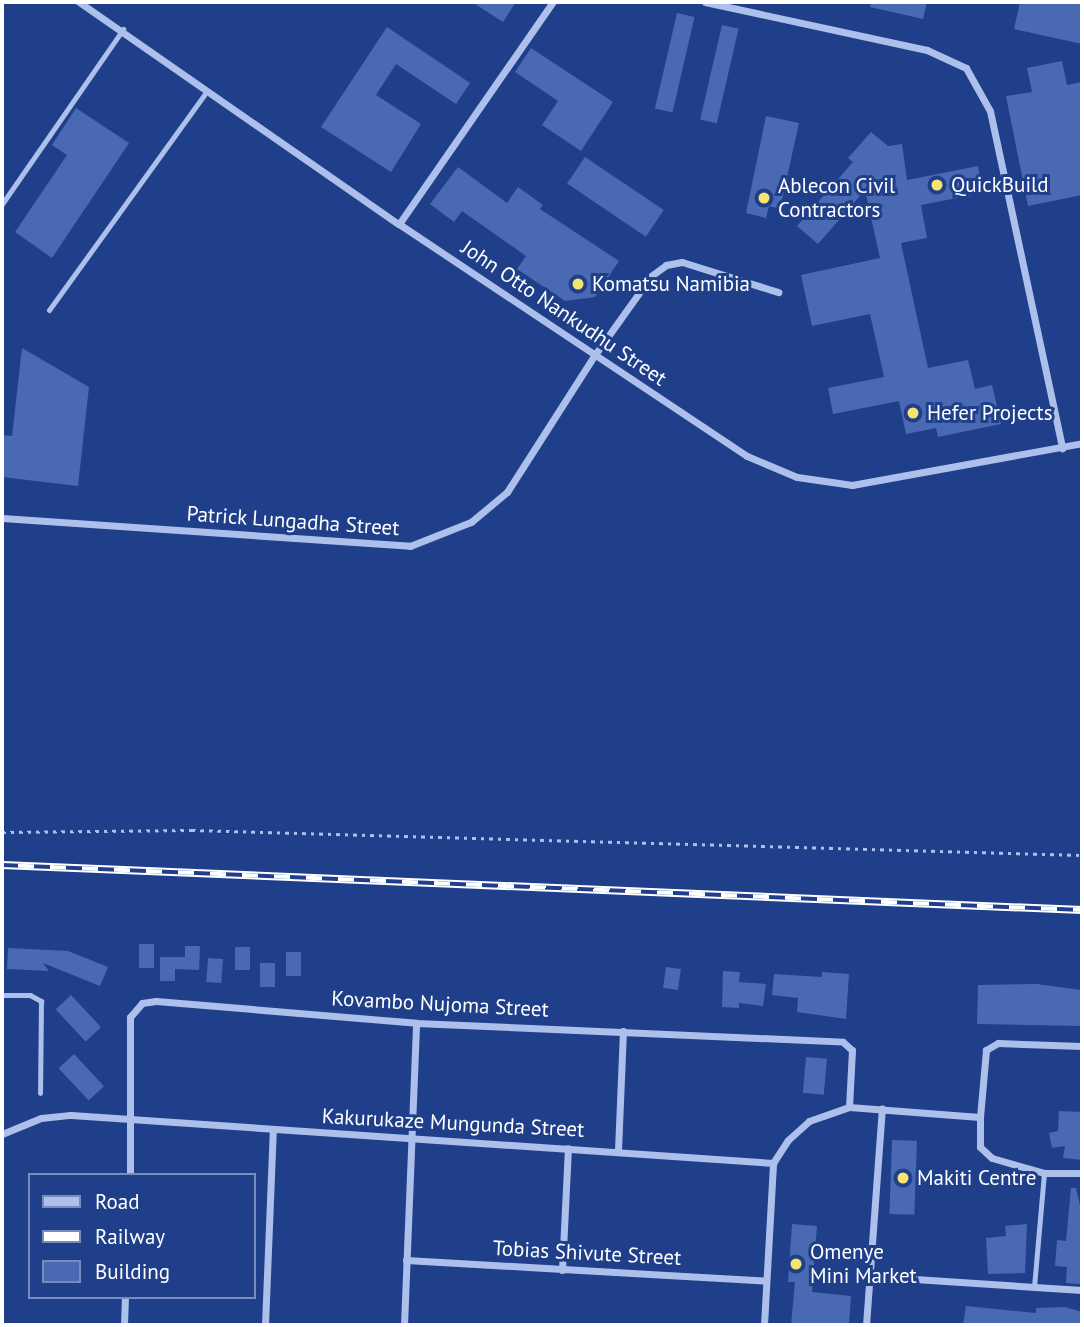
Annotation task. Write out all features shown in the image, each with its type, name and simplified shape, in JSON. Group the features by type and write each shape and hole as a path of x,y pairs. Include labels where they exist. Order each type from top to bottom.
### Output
{"street":[{"name":"John Otto Nankudhu Street","path":"79,2 123,29 207,91 399,224 747,456 797,477 852,485 1082,443"},
{"path":"399,224 552,2"},
{"path":"705,2 927,50 966,68 990,111 1062,448"},
{"name":"Patrick Lungadha Street","path":"2,518 410,546 471,522 507,492 594,356 651,276 666,265 682,262 778,292"},
{"name":"Kovambo Nujoma Street","path":"130,1173 130,1017 142,1003 416,1023 843,1042 852,1050 849,1107"},
{"path":"404,1325 416,1023"},
{"path":"618,1150 623,1031"},
{"path":"1082,1046 998,1043 986,1050 980,1117 980,1147 992,1158 1044,1173 1082,1173"},
{"path":"764,1325 773,1163 788,1140 809,1121 849,1107 980,1117"},
{"path":"866,1325 882,1109"},
{"name":"Kakurukaze Mungunda Street","path":"2,1134 41,1118 71,1115 410,1140 618,1150 773,1163"},
{"path":"265,1325 273,1129"},
{"path":"562,1270 568,1148"},
{"name":"Tobias Shivute Street","path":"406,1260 765,1281"},
{"path":"869,1276 1082,1290"},
{"path":"124,1325 125,1299"}],"lane":[{"path":"2,204 123,29"},
{"path":"49,310 207,91"},
{"path":"2,995 30,995 41,1001 40,1093"},
{"path":"1034,1287 1044,1173"}],"path":[{"path":"2,832 191,830 1082,855"}],"building":[{"path":"472,2 516,2 503,22"},
{"path":"871,2 927,2 923,19 870,7"},
{"path":"1020,2 1082,2 1082,44 1014,29"},
{"path":"677,13 695,17 672,113 655,108"},
{"path":"722,25 739,29 717,123 700,120"},
{"path":"387,27 470,83 456,104 396,64 376,95 421,124 391,172 321,127"},
{"path":"531,48 613,102 581,151 542,125 558,101 515,72"},
{"path":"1062,61 1067,85 1082,82 1082,195 1028,206 1006,96 1032,92 1027,68"},
{"path":"76,108 129,143 52,258 15,232 67,155 52,145"},
{"path":"766,116 799,123 780,209 769,206 766,218 746,213"},
{"path":"871,132 888,146 902,144 907,180 978,166 983,193 921,205 927,238 901,243 928,368 968,360 975,389 992,385 1001,424 938,437 936,428 906,434 899,401 833,414 828,388 884,377 870,314 812,326 801,275 880,258 865,190 818,244 797,226 853,162 848,158"},
{"path":"585,157 664,210 646,237 567,184"},
{"path":"458,167 507,203 518,187 543,205 540,209 619,261 595,297 565,301 517,269 526,256 462,211 454,222 430,204"},
{"path":"22,348 89,387 78,486 2,477 2,435 12,436"},
{"path":"139,944 154,944 154,968 139,968"},
{"path":"185,946 200,946 199,970 175,969 175,981 160,981 160,957 185,957"},
{"path":"235,947 250,947 250,970 235,970"},
{"path":"8,948 68,951 108,967 100,986 43,963 49,971 7,969"},
{"path":"286,952 301,952 301,976 286,976"},
{"path":"208,958 223,959 221,983 206,982"},
{"path":"260,963 275,963 275,987 260,987"},
{"path":"666,967 681,969 678,990 663,988"},
{"path":"723,971 740,972 739,982 766,984 763,1006 739,1003 739,1008 722,1007"},
{"path":"822,972 849,974 846,1019 797,1012 798,998 772,995 774,974 822,977"},
{"path":"1037,984 1081,990 1082,1026 977,1024 978,985"},
{"path":"71,995 101,1027 86,1042 56,1009"},
{"path":"74,1054 104,1086 89,1101 59,1068"},
{"path":"806,1057 827,1059 824,1095 803,1093"},
{"path":"1059,1111 1082,1112 1082,1160 1063,1158 1065,1146 1052,1148 1049,1133 1058,1131"},
{"name":"Makiti Centre","path":"892,1140 917,1141 914,1215 889,1214"},
{"path":"1071,1188 1076,1188 1082,1214 1081,1284 1066,1283 1067,1267 1055,1266 1057,1240 1066,1241"},
{"path":"792,1224 817,1226 812,1292 851,1296 849,1325 791,1325 795,1282 788,1282"},
{"path":"1027,1224 1025,1273 988,1274 986,1238 1006,1236 1005,1226"},
{"path":"966,1306 1036,1313 1036,1308 1065,1307 1082,1312 1082,1325 963,1325"}],"railway":[{"path":"2,865 1082,910"}],"place":[{"name":"QuickBuild","path":"937,185"},
{"name":"Ablecon Civil Contractors","path":"764,198"},
{"name":"Komatsu Namibia","path":"578,284"},
{"name":"Hefer Projects","path":"913,413"},
{"name":"Makiti Centre","path":"903,1178"},
{"name":"Omenye Mini Market","path":"796,1264"}]}
